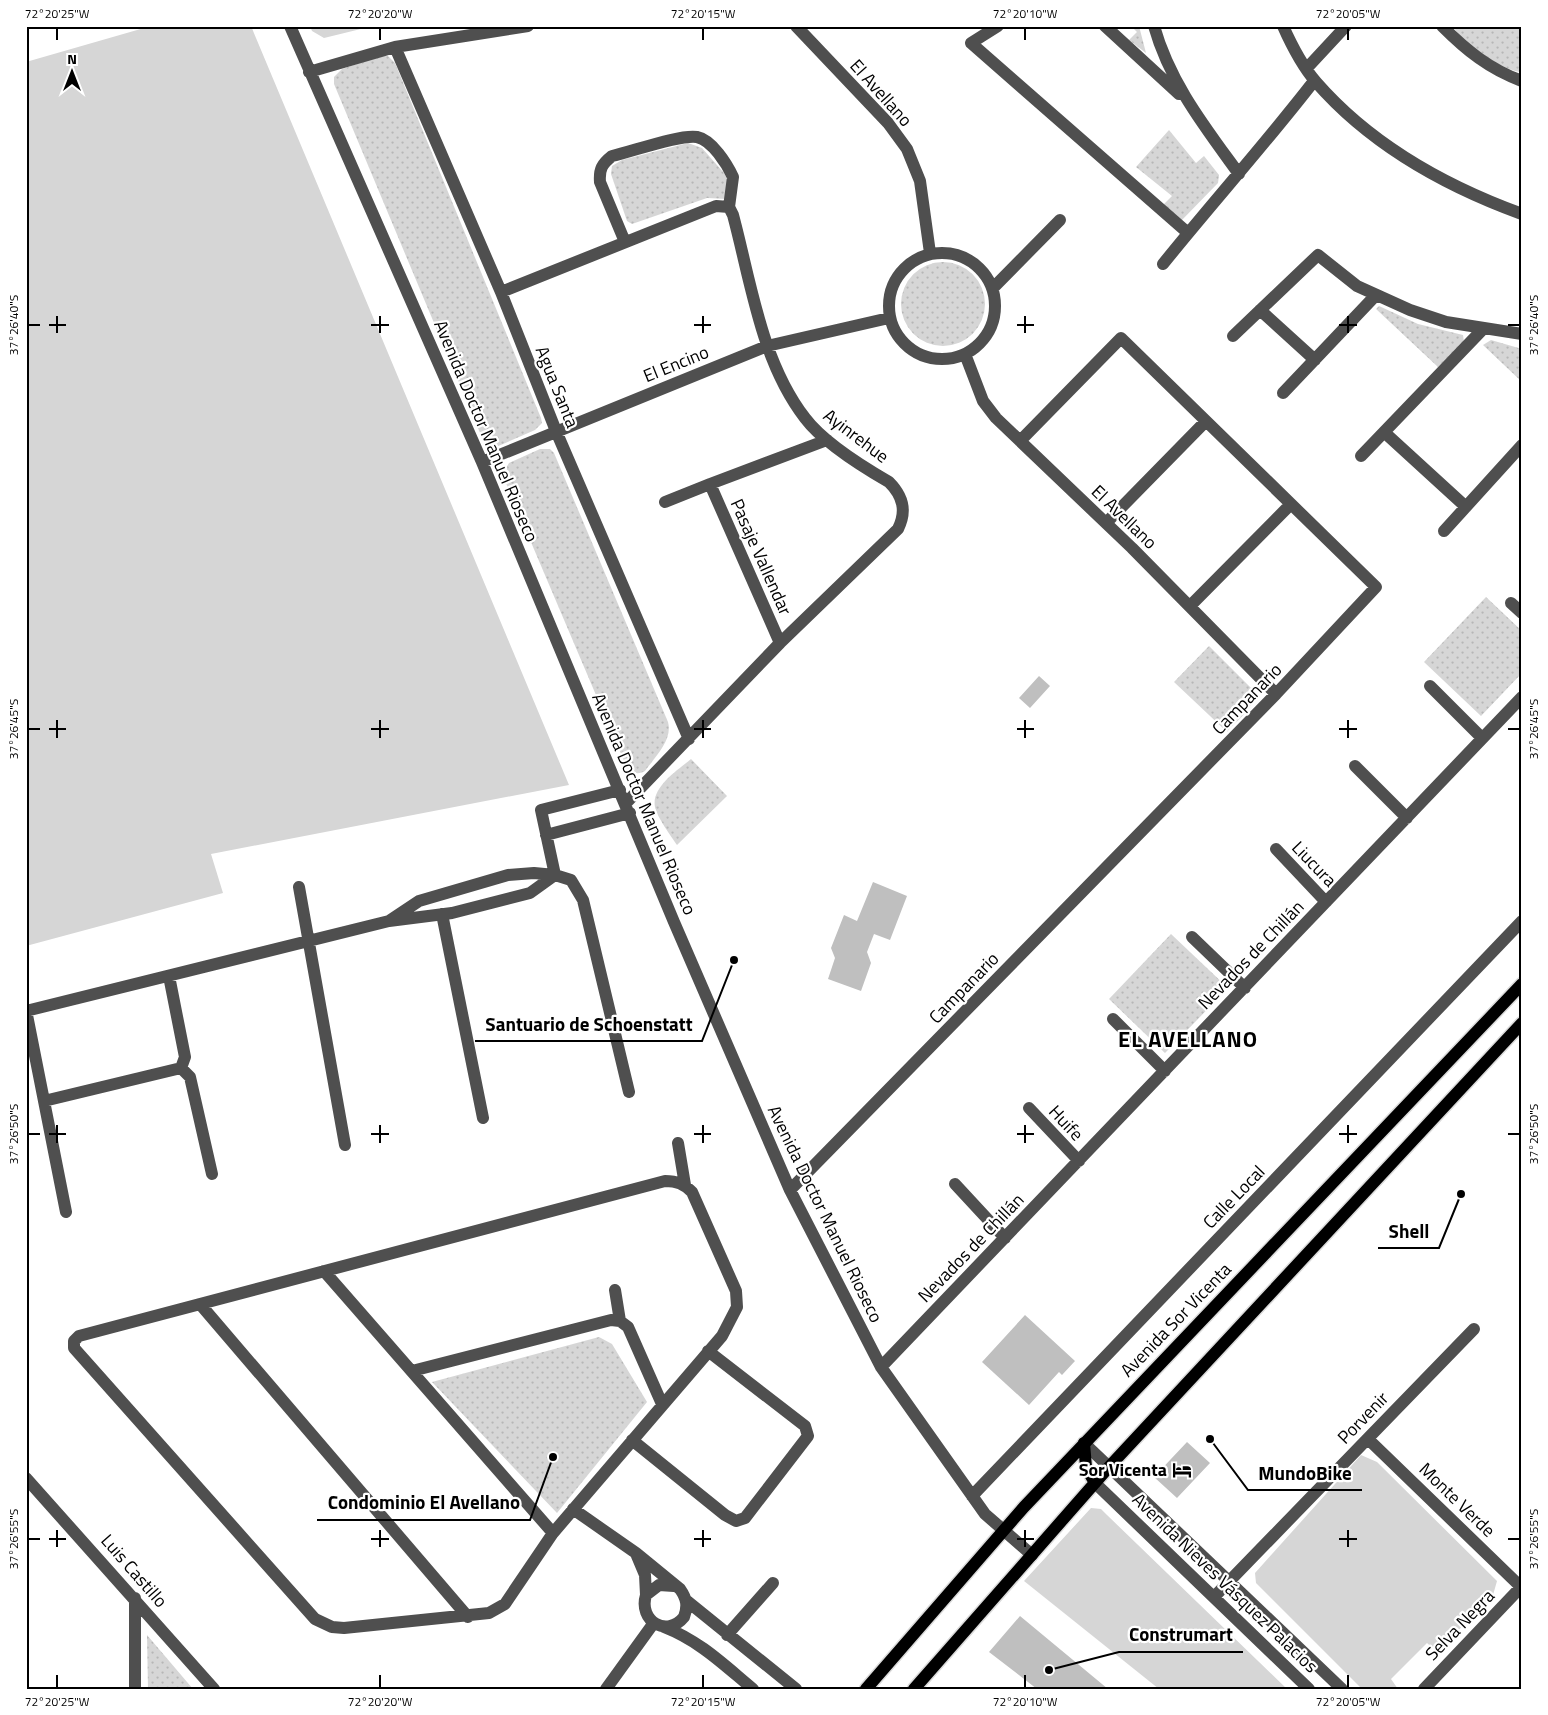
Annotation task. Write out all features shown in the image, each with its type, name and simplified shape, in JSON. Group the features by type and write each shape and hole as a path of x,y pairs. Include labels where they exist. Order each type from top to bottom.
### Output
{"main road":[{"name":"Avenida Sor Vicenta","path":"866,1689 1002,1531 1522,984"},
{"path":"914,1689 1095,1482 1522,1023"},
{"path":"1084,1443 1086,1467 1095,1482"}],"street":[{"name":"Avenida Doctor Manuel Rioseco","path":"290,26 482,462 674,922 790,1190 881,1368 985,1514 1002,1531 1032,1554"},
{"path":"309,72 395,46 528,26"},
{"name":"El Avellano","path":"796,26 888,123 907,149 920,180 930,253"},
{"path":"998,26 970,43 1188,233"},
{"path":"1105,26 1186,100"},
{"path":"1154,26 1162,55 1186,100 1239,174"},
{"path":"1283,26 1314,81 1356,120 1401,155 1461,189 1522,214"},
{"path":"1307,68 1346,26"},
{"path":"1442,26 1467,51 1498,72 1522,81"},
{"name":"Agua Santa","path":"395,46 501,292 556,431 689,739"},
{"path":"1163,264 1314,81"},
{"path":"501,292 716,206 729,207 733,177 725,164 703,139 685,138 612,156 603,163 599,172 600,182 625,242"},
{"name":"Ayinrehue","path":"628,808 689,739 780,644 898,529 902,521 903,505 896,489 827,440 805,418 785,384 767,346 733,215 729,207"},
{"path":"993,288 1060,220"},
{"path":"949,252 967,258 982,268 993,288 996,302 994,320 986,337 973,350 956,358 939,359 922,356 907,347 890,318 888,301 897,278 914,259 930,253 949,252"},
{"path":"1233,336 1318,255 1357,286 1410,310 1446,322 1522,334"},
{"path":"1283,393 1376,295"},
{"path":"1260,310 1315,360"},
{"name":"El Encino","path":"482,462 767,346 890,318"},
{"path":"1361,456 1484,328"},
{"name":"Campanario","path":"790,1190 1276,694 1376,587 1121,338 1020,441"},
{"name":"El Avellano","path":"964,354 983,401 996,418 1106,523 1276,694"},
{"path":"1106,523 1206,421"},
{"path":"1384,432 1466,507"},
{"name":"Pasaje Vallendar","path":"665,502 827,440"},
{"path":"1444,531 1522,445"},
{"name":"Pasaje Vallendar","path":"710,484 780,644"},
{"path":"1190,606 1291,504"},
{"path":"1511,603 1522,613"},
{"path":"1430,686 1482,738"},
{"name":"Nevados de Chillán","path":"881,1368 1522,697"},
{"path":"1355,766 1407,818"},
{"path":"555,875 541,810 620,790"},
{"path":"546,835 628,808"},
{"name":"Liucura","path":"1276,850 1326,902"},
{"path":"389,921 419,901 508,875 534,873 555,875 570,880 583,900 629,1092"},
{"path":"66,1212 26,1011 389,921 442,914 530,894 555,875"},
{"path":"300,887 345,1145"},
{"path":"442,914 483,1118"},
{"name":"Calle Local","path":"972,1496 1522,921"},
{"path":"1192,937 1245,988"},
{"path":"169,976 185,1058 182,1068"},
{"path":"1113,1019 1165,1071"},
{"path":"44,1101 182,1068"},
{"path":"182,1068 190,1077 212,1174"},
{"name":"Huife","path":"1029,1108 1078,1162"},
{"path":"678,1143 685,1185"},
{"path":"665,1181 685,1185 692,1192 736,1291 737,1307 731,1322 722,1336 553,1533 505,1604 488,1613 468,1617 344,1628 332,1627 315,1619 74,1348 74,1341 80,1336 665,1181"},
{"path":"956,1184 1005,1238"},
{"path":"324,1271 553,1533"},
{"path":"615,1290 620,1321"},
{"path":"200,1304 468,1617"},
{"path":"412,1371 611,1320 620,1321 628,1327 662,1404"},
{"name":"Porvenir","path":"1214,1597 1474,1329"},
{"path":"632,1440 724,1515 736,1521 745,1518 808,1436 805,1426 708,1351"},
{"name":"Monte Verde","path":"1368,1439 1522,1586"},
{"name":"Avenida Nieves Vásquez Palacios","path":"1084,1443 1108,1468 1342,1689"},
{"name":"Luis Castillo","path":"26,1478 135,1598 214,1689"},
{"name":"Avenida Nieves Vásquez Palacios","path":"1095,1482 1310,1689"},
{"path":"573,1509 636,1553 680,1590 687,1601 796,1689"},
{"path":"636,1553 645,1576 646,1595 644,1611 659,1626 687,1636 698,1643 753,1689"},
{"path":"727,1635 773,1583"},
{"path":"646,1595 659,1585 674,1586"},
{"name":"Selva Negra","path":"1424,1689 1522,1586"},
{"path":"135,1598 135,1689"},
{"path":"606,1689 659,1626 679,1623 684,1617 687,1601"}],"shaded area":[{"path":"151,26 251,26 569,785 211,854 223,893 26,946 26,62"},
{"path":"310,26 373,26 324,38 312,31"},
{"path":"1131,26 1139,26 1146,53 1129,40 1137,32"},
{"path":"1454,26 1522,26 1522,72 1505,67 1483,55 1457,33"},
{"path":"381,56 388,56 395,63 541,418 542,423 535,430 496,447 490,447 483,440 334,84 334,77 342,69"},
{"path":"1169,130 1196,163 1204,156 1219,175 1218,183 1181,221 1162,206 1172,196 1136,167"},
{"path":"688,143 702,148 724,173 729,182 727,199 707,198 632,224 627,221 611,174 612,166 622,160"},
{"path":"943,262 966,269 978,281 985,304 978,327 966,339 943,346 920,339 908,327 901,304 908,281 920,269"},
{"path":"1379,306 1418,324 1463,335 1464,342 1438,367 1376,309"},
{"path":"1491,340 1522,349 1522,382 1483,345"},
{"path":"540,449 550,449 554,453 668,722 669,729 666,742 645,771 640,773 627,768 505,481 506,468 509,463"},
{"path":"1486,597 1522,631 1522,673 1481,716 1424,662"},
{"path":"1209,646 1253,690 1254,696 1250,707 1227,732 1174,682"},
{"path":"691,759 727,796 677,845 658,816 655,800 661,786"},
{"path":"1171,934 1228,988 1165,1053 1109,999"},
{"path":"599,1337 612,1344 647,1402 557,1513 432,1382"},
{"path":"1361,1455 1377,1462 1497,1581 1493,1595 1437,1652 1427,1643 1391,1679 1398,1689 1362,1689 1256,1583 1255,1573"},
{"path":"1091,1508 1101,1509 1287,1689 1159,1689 1024,1581"},
{"path":"147,1635 193,1689 148,1689"}],"building":[{"path":"1039,676 1050,686 1030,708 1019,698"},
{"path":"873,882 907,896 890,940 874,934 867,952 871,963 861,991 828,979 835,958 831,948 844,915 857,921"},
{"path":"1025,1315 1075,1361 1062,1375 1059,1372 1029,1405 982,1362"},
{"name":"Sor Vicenta","path":"1187,1442 1210,1463 1177,1498 1154,1477"},
{"path":"1020,1616 1108,1689 1037,1689 989,1652"}],"place":[{"name":"Santuario de Schoenstatt","path":"734,960"},
{"name":"Shell","path":"1461,1194"},
{"name":"MundoBike","path":"1210,1439"},
{"name":"Condominio El Avellano","path":"553,1457"},
{"name":"Sor Vicenta","path":"1182,1470"},
{"name":"Construmart","path":"1049,1670"}],"district":[{"name":"EL AVELLANO","path":"1188,1039"}]}
